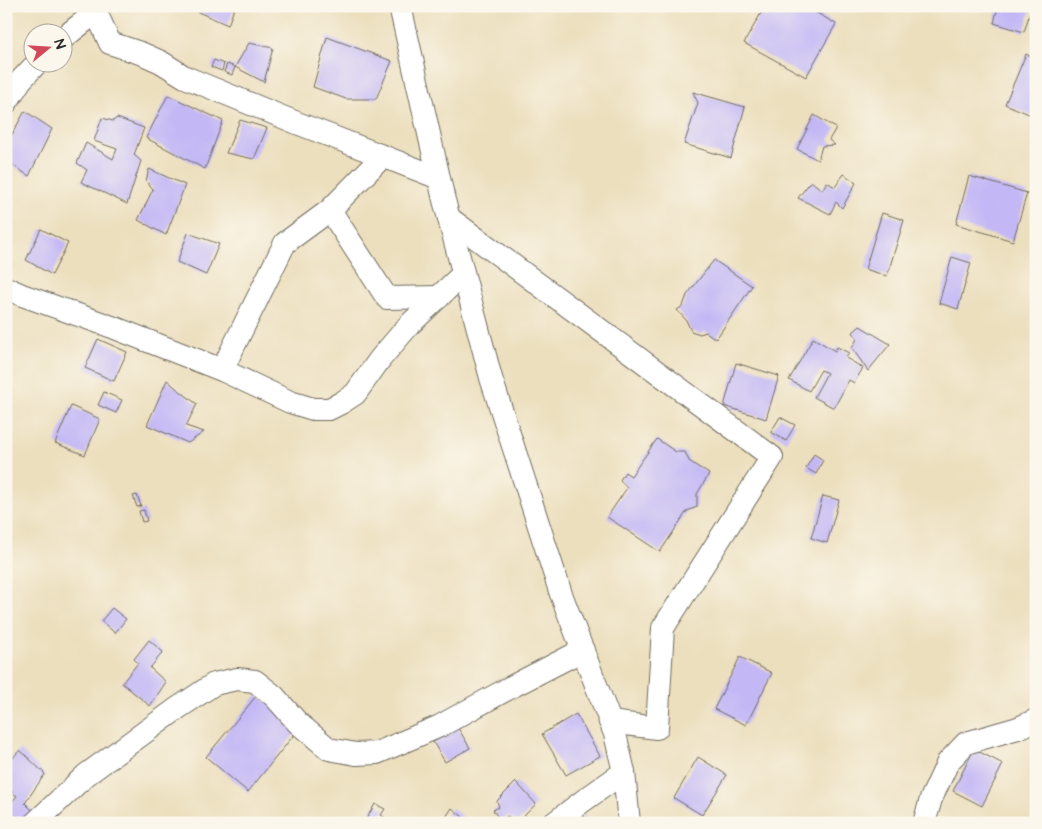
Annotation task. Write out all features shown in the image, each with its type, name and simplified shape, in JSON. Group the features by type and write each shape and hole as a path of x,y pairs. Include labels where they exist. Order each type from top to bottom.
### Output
{"street":[{"path":"400,6 439,178 491,378 561,594 615,734 624,772 629,823"},
{"path":"72,30 97,9 110,43 161,62 193,81 439,178"},
{"path":"6,103 29,72"},
{"path":"222,370 285,243 330,210 383,156"},
{"path":"330,210 387,298 439,297"},
{"path":"449,218 772,457 663,628 657,728 610,722"},
{"path":"6,288 222,370 290,402 313,409 329,409 355,394 380,359 409,324 464,274"},
{"path":"34,823 86,775 214,684 237,679 255,681 274,696 298,724 330,749 356,754 377,753 440,726 582,650"},
{"path":"924,823 931,799 948,762 966,743 1018,728 1036,720"},
{"path":"554,823 624,772"}],"building":[{"path":"192,6 235,6 228,25 191,9"},
{"path":"765,6 805,6 836,24 806,77 744,43"},
{"path":"998,6 1032,6 1024,32 994,23"},
{"path":"327,37 392,61 376,99 346,99 313,87"},
{"path":"249,43 273,48 264,82 235,67"},
{"path":"1026,54 1036,59 1036,117 1005,104"},
{"path":"214,60 224,64 222,71 211,67"},
{"path":"227,64 235,67 232,75 224,72"},
{"path":"693,92 745,107 731,158 684,144 698,103"},
{"path":"168,95 223,121 205,169 146,138"},
{"path":"25,111 52,129 29,176 6,161 6,145"},
{"path":"814,115 836,128 829,140 835,145 822,146 818,160 797,149"},
{"path":"102,118 113,121 117,118 144,128 134,155 141,161 127,204 81,182 87,170 77,163 86,143 113,159 117,149 94,141"},
{"path":"240,120 267,128 254,159 226,153"},
{"path":"149,169 185,185 166,235 138,220 153,189 146,181"},
{"path":"844,174 856,183 842,208 836,202 830,214 798,198 811,181 822,190 827,182 835,187"},
{"path":"969,176 1027,193 1013,241 956,224"},
{"path":"882,213 904,220 887,276 865,269"},
{"path":"41,229 68,243 52,275 26,260"},
{"path":"188,233 219,244 206,275 177,262"},
{"path":"952,257 971,263 958,309 939,303"},
{"path":"714,260 752,286 716,339 706,332 700,334 691,331 686,320 677,310 683,306 687,295"},
{"path":"860,326 890,344 868,371 852,348 857,339 853,332"},
{"path":"813,338 835,351 837,347 849,353 846,358 863,368 854,383 849,380 834,408 814,397 827,373 821,370 809,391 789,380"},
{"path":"98,339 127,352 114,381 85,368"},
{"path":"736,363 779,376 766,419 724,406"},
{"path":"167,380 197,404 186,426 204,432 188,443 147,425"},
{"path":"104,392 122,400 116,413 98,405"},
{"path":"71,406 100,419 85,455 55,443"},
{"path":"780,417 795,425 786,441 771,432"},
{"path":"657,439 676,452 685,452 689,461 709,474 697,494 697,507 687,511 660,552 607,517 627,488 620,480 625,472 631,476"},
{"path":"814,454 823,460 816,474 806,468"},
{"path":"137,495 141,506 137,507 133,496"},
{"path":"823,496 839,500 827,543 811,538"},
{"path":"144,510 147,521 142,522 139,511"},
{"path":"112,608 126,619 115,633 101,621"},
{"path":"149,640 163,652 150,668 166,682 150,706 122,683 138,663 134,659"},
{"path":"740,657 772,673 746,725 714,709"},
{"path":"257,695 301,726 248,792 206,757"},
{"path":"576,714 600,756 566,775 542,734"},
{"path":"458,728 470,748 445,762 433,742"},
{"path":"974,749 1003,764 982,806 953,791"},
{"path":"20,750 45,774 25,803 33,811 22,823 19,823 6,811 6,808 17,796 6,787 6,765"},
{"path":"698,757 727,775 702,815 674,798"},
{"path":"516,782 536,804 518,822 507,816 501,822 493,810 499,807 497,801"},
{"path":"375,804 385,809 381,815 393,823 364,823"},
{"path":"452,808 470,823 442,823"},
{"path":"584,816 591,823 578,823"}]}
